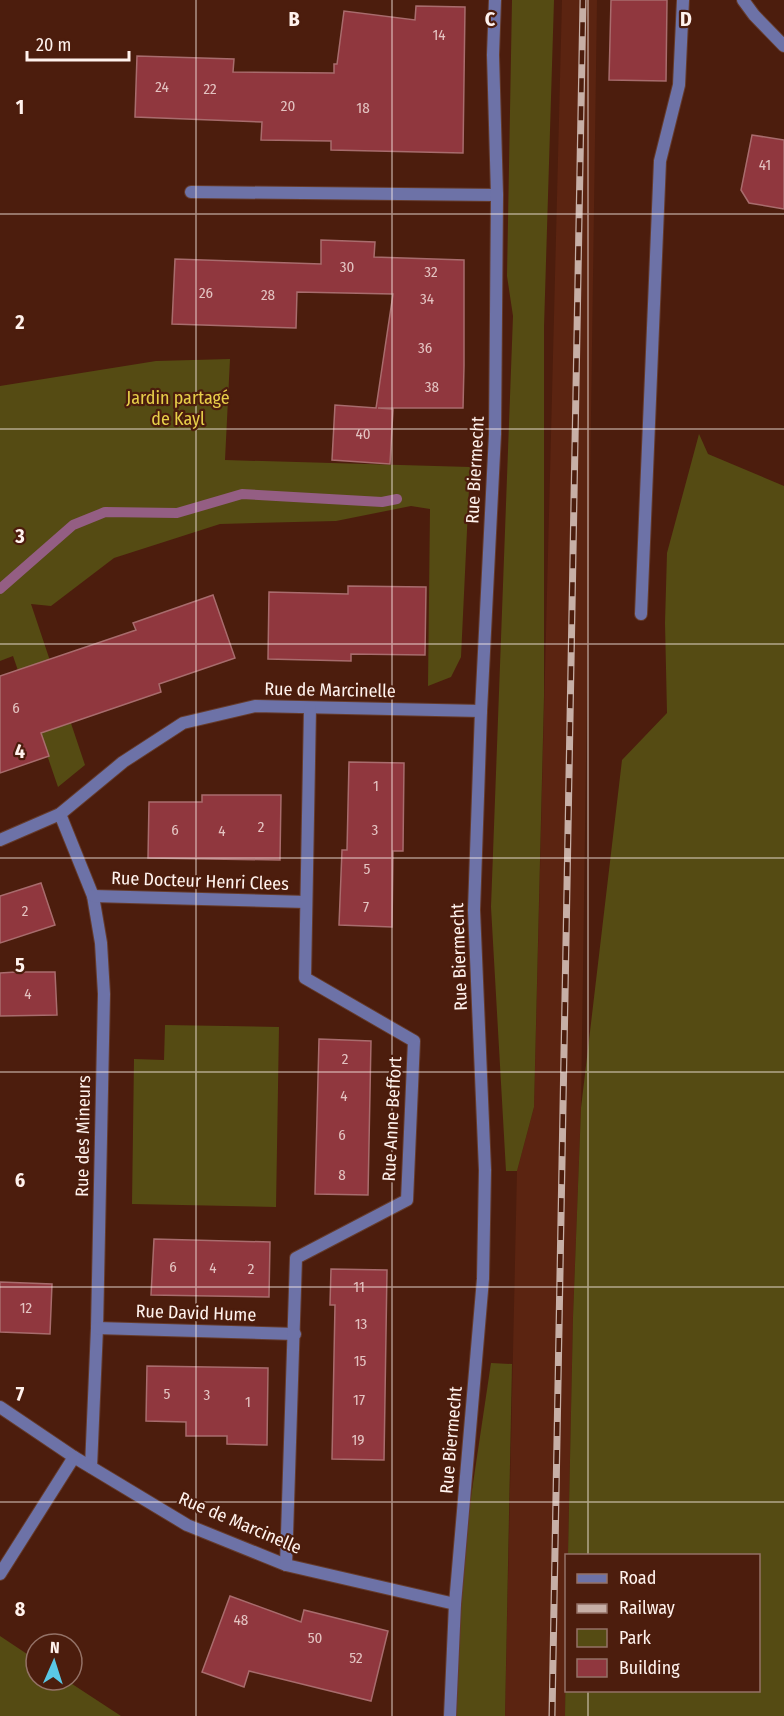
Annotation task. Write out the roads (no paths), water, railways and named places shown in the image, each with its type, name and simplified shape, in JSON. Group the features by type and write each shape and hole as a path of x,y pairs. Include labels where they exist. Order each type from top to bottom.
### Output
{"street":[{"name":"Rue Biermecht","path":"450,1716 455,1604 483,1279 485,1170 474,910 495,434 497,195 493,55 495,0"},
{"path":"641,614 660,161 679,85 682,0"},
{"path":"744,0 754,15 784,46"},
{"path":"190,192 497,195"},
{"name":"Rue de Marcinelle","path":"0,840 60,814 123,762 183,723 255,706 481,711"},
{"name":"Rue Anne Beffort","path":"286,1565 296,1257 407,1200 414,1041 305,978 310,708"},
{"name":"Rue des Mineurs","path":"60,814 93,896 101,944 104,994 97,1328 91,1467"},
{"name":"Rue Docteur Henri Clees","path":"93,896 306,902"},
{"name":"Rue David Hume","path":"97,1328 295,1334"},
{"name":"Rue de Marcinelle","path":"0,1407 74,1457 187,1525 286,1565 455,1604"},
{"path":"0,1574 74,1457"}],"waterway":[{"path":"0,589 73,525 105,512 177,513 242,494 382,502 397,499"}],"railway":[{"path":"552,1716 583,0"}],"park label":[{"name":"Jardin partagé de Kayl","path":"178,408"}]}
